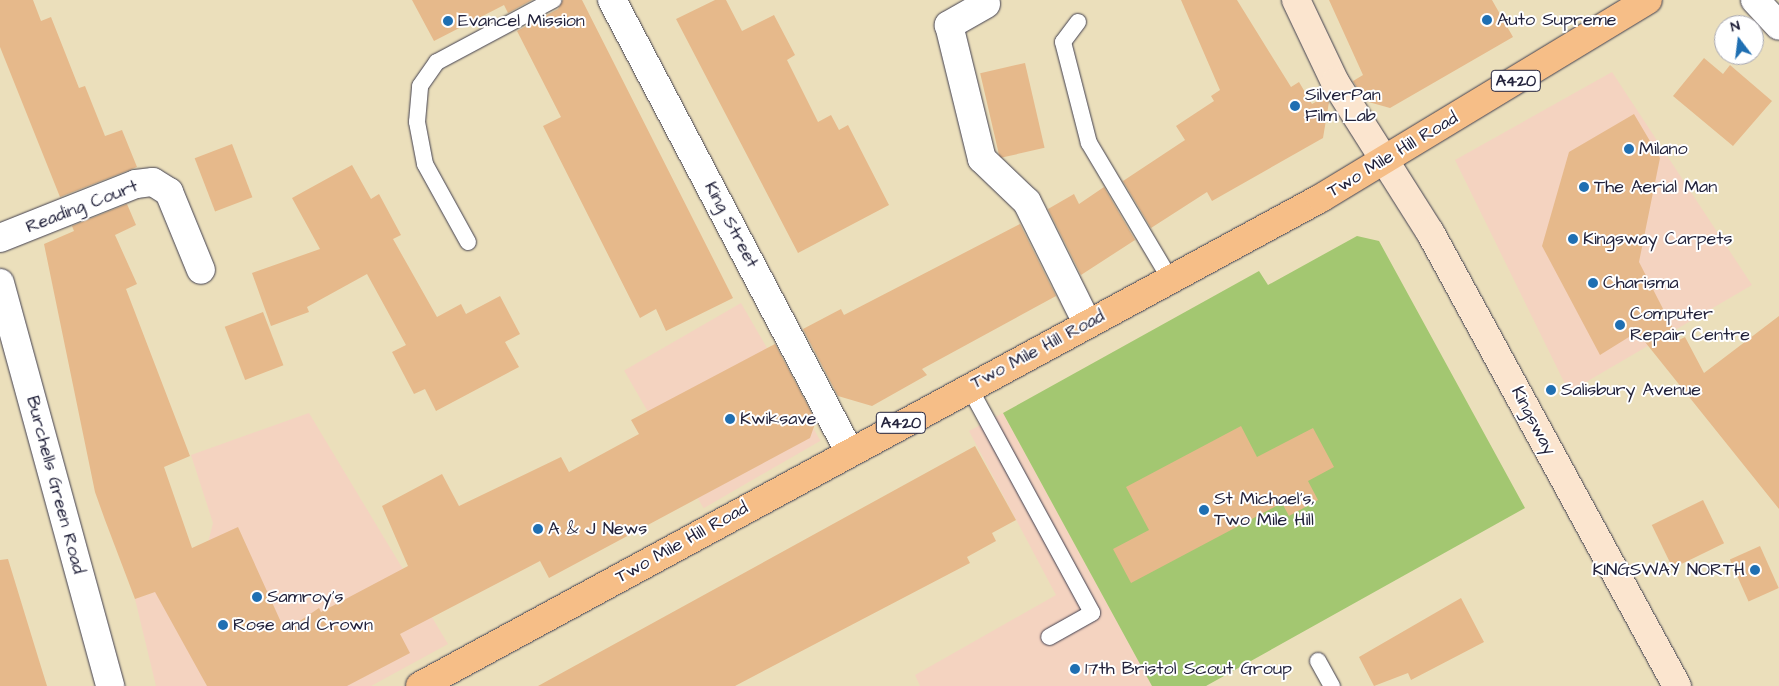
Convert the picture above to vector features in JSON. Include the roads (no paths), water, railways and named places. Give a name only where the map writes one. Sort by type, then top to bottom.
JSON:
[{"type":"main road","name":"Two Mile Hill Road","points":[[420,686],[849,451],[1170,279],[1384,160],[1632,5]]},
{"type":"street","name":"King Street","points":[[612,0],[849,451]]},
{"type":"street","name":"Kingsway","points":[[1296,0],[1335,82],[1430,232],[1677,686]]},
{"type":"street","points":[[1755,0],[1779,26]]},
{"type":"street","points":[[986,4],[949,25],[982,159],[1027,202],[1087,323]]},
{"type":"street","name":"Reading Court","points":[[0,238],[136,184],[154,182],[169,192],[201,270]]},
{"type":"street","name":"Burchells Green Road","points":[[0,283],[110,686]]},
{"type":"lane","points":[[468,242],[423,157],[418,122],[420,86],[437,62],[553,0]]},
{"type":"lane","points":[[1078,22],[1063,42],[1089,143],[1170,279]]},
{"type":"lane","points":[[969,387],[1092,613],[1049,637]]},
{"type":"lane","points":[[1318,661],[1332,686]]},
{"type":"place","name":"Auto Supreme","points":[[1487,20]]},
{"type":"place","name":"Evancel Mission","points":[[448,21]]},
{"type":"place","name":"SilverPan Film Lab","points":[[1295,106]]},
{"type":"place","name":"Milano","points":[[1629,149]]},
{"type":"place","name":"The Aerial Man","points":[[1584,187]]},
{"type":"place","name":"Kingsway Carpets","points":[[1573,239]]},
{"type":"place","name":"Charisma","points":[[1593,283]]},
{"type":"place","name":"Computer Repair Centre","points":[[1620,325]]},
{"type":"place","name":"Salisbury Avenue","points":[[1551,390]]},
{"type":"place","name":"Kwiksave","points":[[730,419]]},
{"type":"place","name":"St Michael's, Two Mile Hill","points":[[1204,510]]},
{"type":"place","name":"A & J News","points":[[538,529]]},
{"type":"place","name":"KINGSWAY NORTH","points":[[1755,570]]},
{"type":"place","name":"Samroy's","points":[[257,597]]},
{"type":"place","name":"Rose and Crown","points":[[223,625]]},
{"type":"place","name":"17th Bristol Scout Group","points":[[1075,669]]}]
